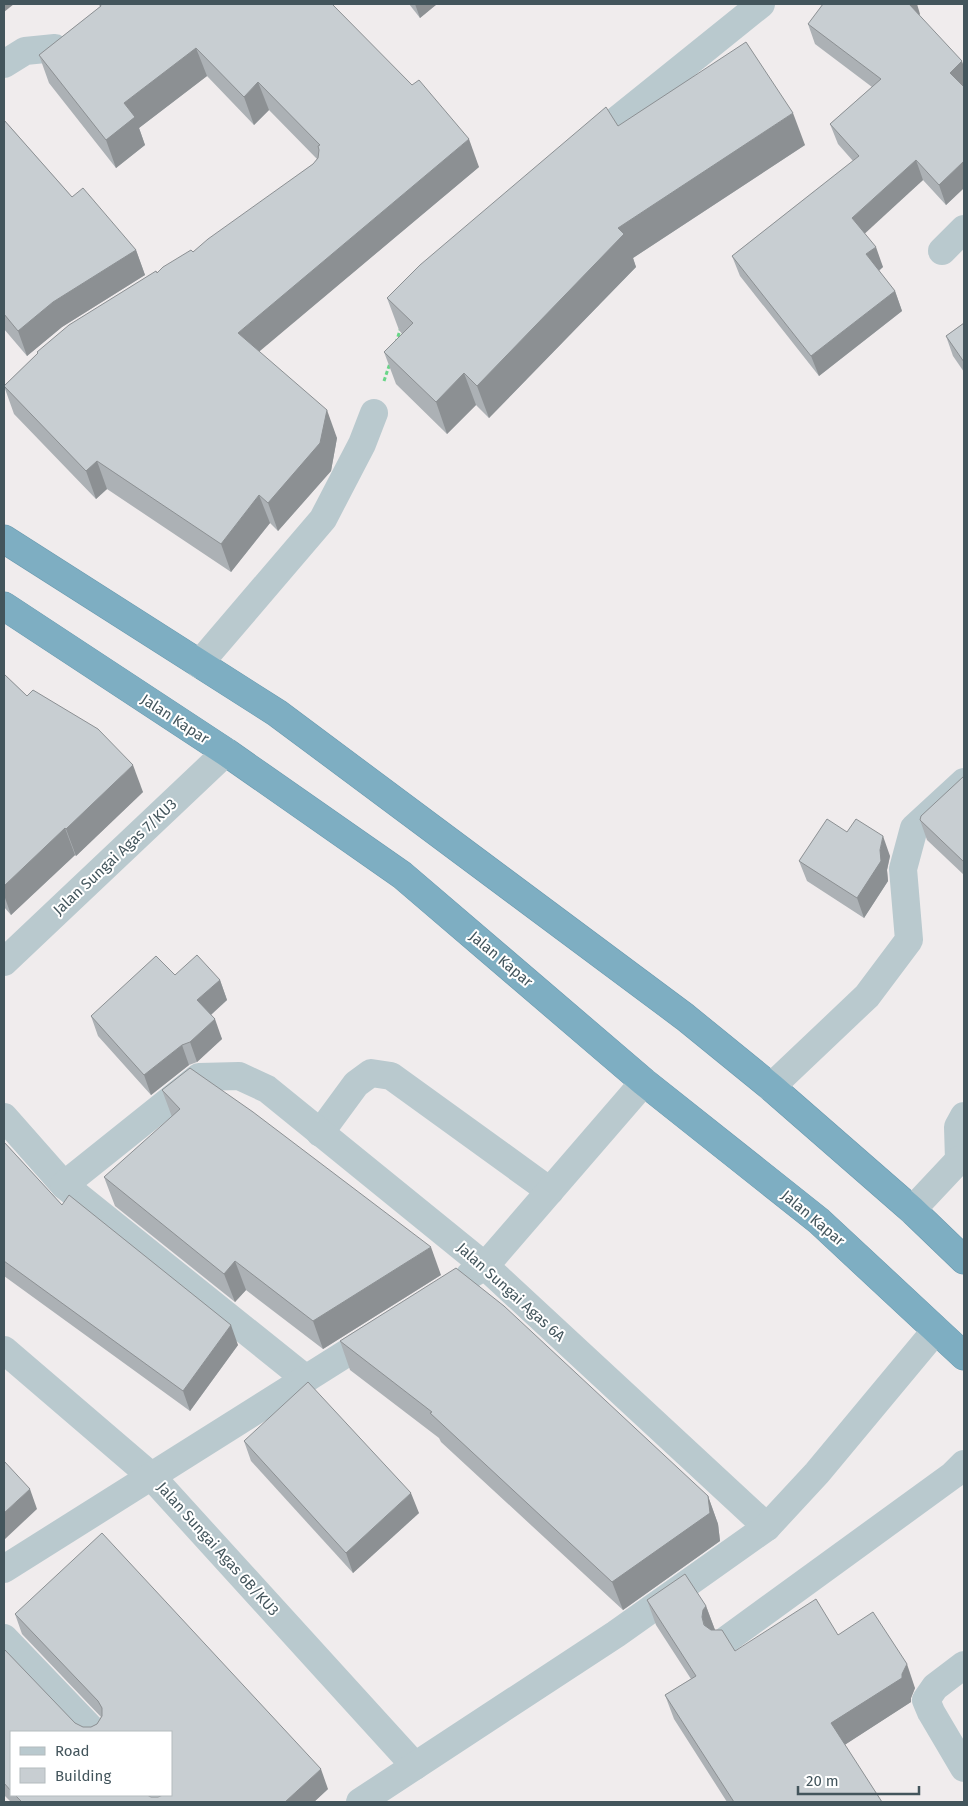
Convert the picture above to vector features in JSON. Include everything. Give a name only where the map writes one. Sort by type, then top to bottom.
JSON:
[{"type":"highway","points":[[4,539],[277,714],[685,1017],[770,1087],[912,1210],[964,1260]]},
{"type":"highway","name":"Jalan Kapar","points":[[4,606],[226,752],[402,875],[644,1082],[819,1221],[964,1356]]},
{"type":"street","points":[[565,162],[761,4]]},
{"type":"street","points":[[4,64],[25,51],[54,48]]},
{"type":"street","points":[[942,252],[964,229]]},
{"type":"street","points":[[200,664],[323,519],[362,444],[374,412]]},
{"type":"street","name":"Jalan Sungai Agas 7/KU3","points":[[4,962],[226,752]]},
{"type":"street","points":[[770,1087],[867,996],[909,940],[902,868],[914,828],[964,782]]},
{"type":"street","points":[[320,1133],[356,1084],[371,1073],[391,1076],[550,1191]]},
{"type":"street","name":"Jalan Sungai Agas 6A","points":[[64,1185],[199,1077],[239,1076],[266,1089],[486,1266],[767,1527]]},
{"type":"street","points":[[453,1286],[486,1266],[644,1082]]},
{"type":"street","points":[[912,1210],[962,1159],[958,1127],[964,1116]]},
{"type":"street","points":[[4,1117],[64,1185],[306,1379]]},
{"type":"street","points":[[4,1568],[396,1322]]},
{"type":"street","points":[[360,1802],[616,1634],[767,1527],[817,1473],[936,1330]]},
{"type":"street","name":"Jalan Sungai Agas 6B/KU3","points":[[4,1350],[151,1476],[415,1766]]},
{"type":"street","points":[[726,1640],[953,1475],[964,1464]]},
{"type":"street","points":[[4,1638],[93,1731]]},
{"type":"street","points":[[964,1665],[935,1687],[926,1700],[964,1768]]},
{"type":"path","points":[[394,348],[403,321]]},
{"type":"path","points":[[374,412],[391,358]]},
{"type":"building","points":[[100,4],[332,4],[412,85],[419,80],[469,139],[238,333],[327,410],[320,443],[268,503],[259,495],[221,544],[97,461],[86,471],[4,386],[37,352],[69,325],[156,271],[157,273],[163,267],[191,250],[193,252],[208,239],[313,164],[318,158],[318,146],[320,145],[258,82],[244,97],[196,48],[124,103],[135,117],[106,140],[39,55],[101,6]]},
{"type":"building","points":[[823,4],[909,4],[962,61],[950,73],[964,87],[964,161],[939,185],[916,160],[852,218],[876,247],[866,254],[895,291],[811,356],[732,256],[859,156],[830,124],[881,79],[808,24]]},
{"type":"building","points":[[746,42],[793,113],[618,228],[624,234],[477,386],[464,373],[436,402],[384,352],[413,323],[387,298],[420,265],[606,107],[618,126]]},
{"type":"building","points":[[4,120],[72,197],[83,188],[136,250],[53,302],[18,331],[4,314]]},
{"type":"building","points":[[964,323],[964,362],[946,336]]},
{"type":"building","points":[[4,674],[27,696],[33,690],[98,729],[133,765],[4,886]]},
{"type":"building","points":[[964,776],[964,862],[920,820],[921,816]]},
{"type":"building","points":[[827,819],[847,832],[856,819],[883,836],[880,850],[881,861],[857,898],[799,861]]},
{"type":"building","points":[[197,955],[220,980],[197,1000],[215,1019],[190,1042],[182,1045],[144,1075],[91,1016],[156,956],[175,975]]},
{"type":"building","points":[[190,1068],[253,1112],[431,1247],[313,1321],[235,1261],[224,1274],[104,1177],[180,1109],[162,1090]]},
{"type":"building","points":[[4,1142],[62,1205],[69,1195],[231,1325],[183,1391],[4,1261]]},
{"type":"building","points":[[456,1268],[504,1306],[708,1496],[710,1513],[612,1582],[430,1413],[432,1412],[340,1341]]},
{"type":"building","points":[[308,1382],[411,1493],[346,1553],[244,1441]]},
{"type":"building","points":[[4,1461],[30,1489],[4,1513]]},
{"type":"building","points":[[102,1533],[321,1769],[285,1802],[22,1802],[16,1796],[172,1796],[172,1731],[10,1731],[10,1790],[4,1783],[4,1649],[75,1723],[83,1727],[91,1727],[97,1724],[102,1716],[102,1708],[98,1701],[15,1614]]},
{"type":"building","points":[[685,1574],[706,1606],[702,1617],[704,1625],[711,1630],[722,1630],[735,1651],[816,1599],[838,1635],[873,1612],[907,1664],[902,1678],[831,1723],[882,1802],[734,1802],[665,1695],[696,1676],[647,1600]]}]
